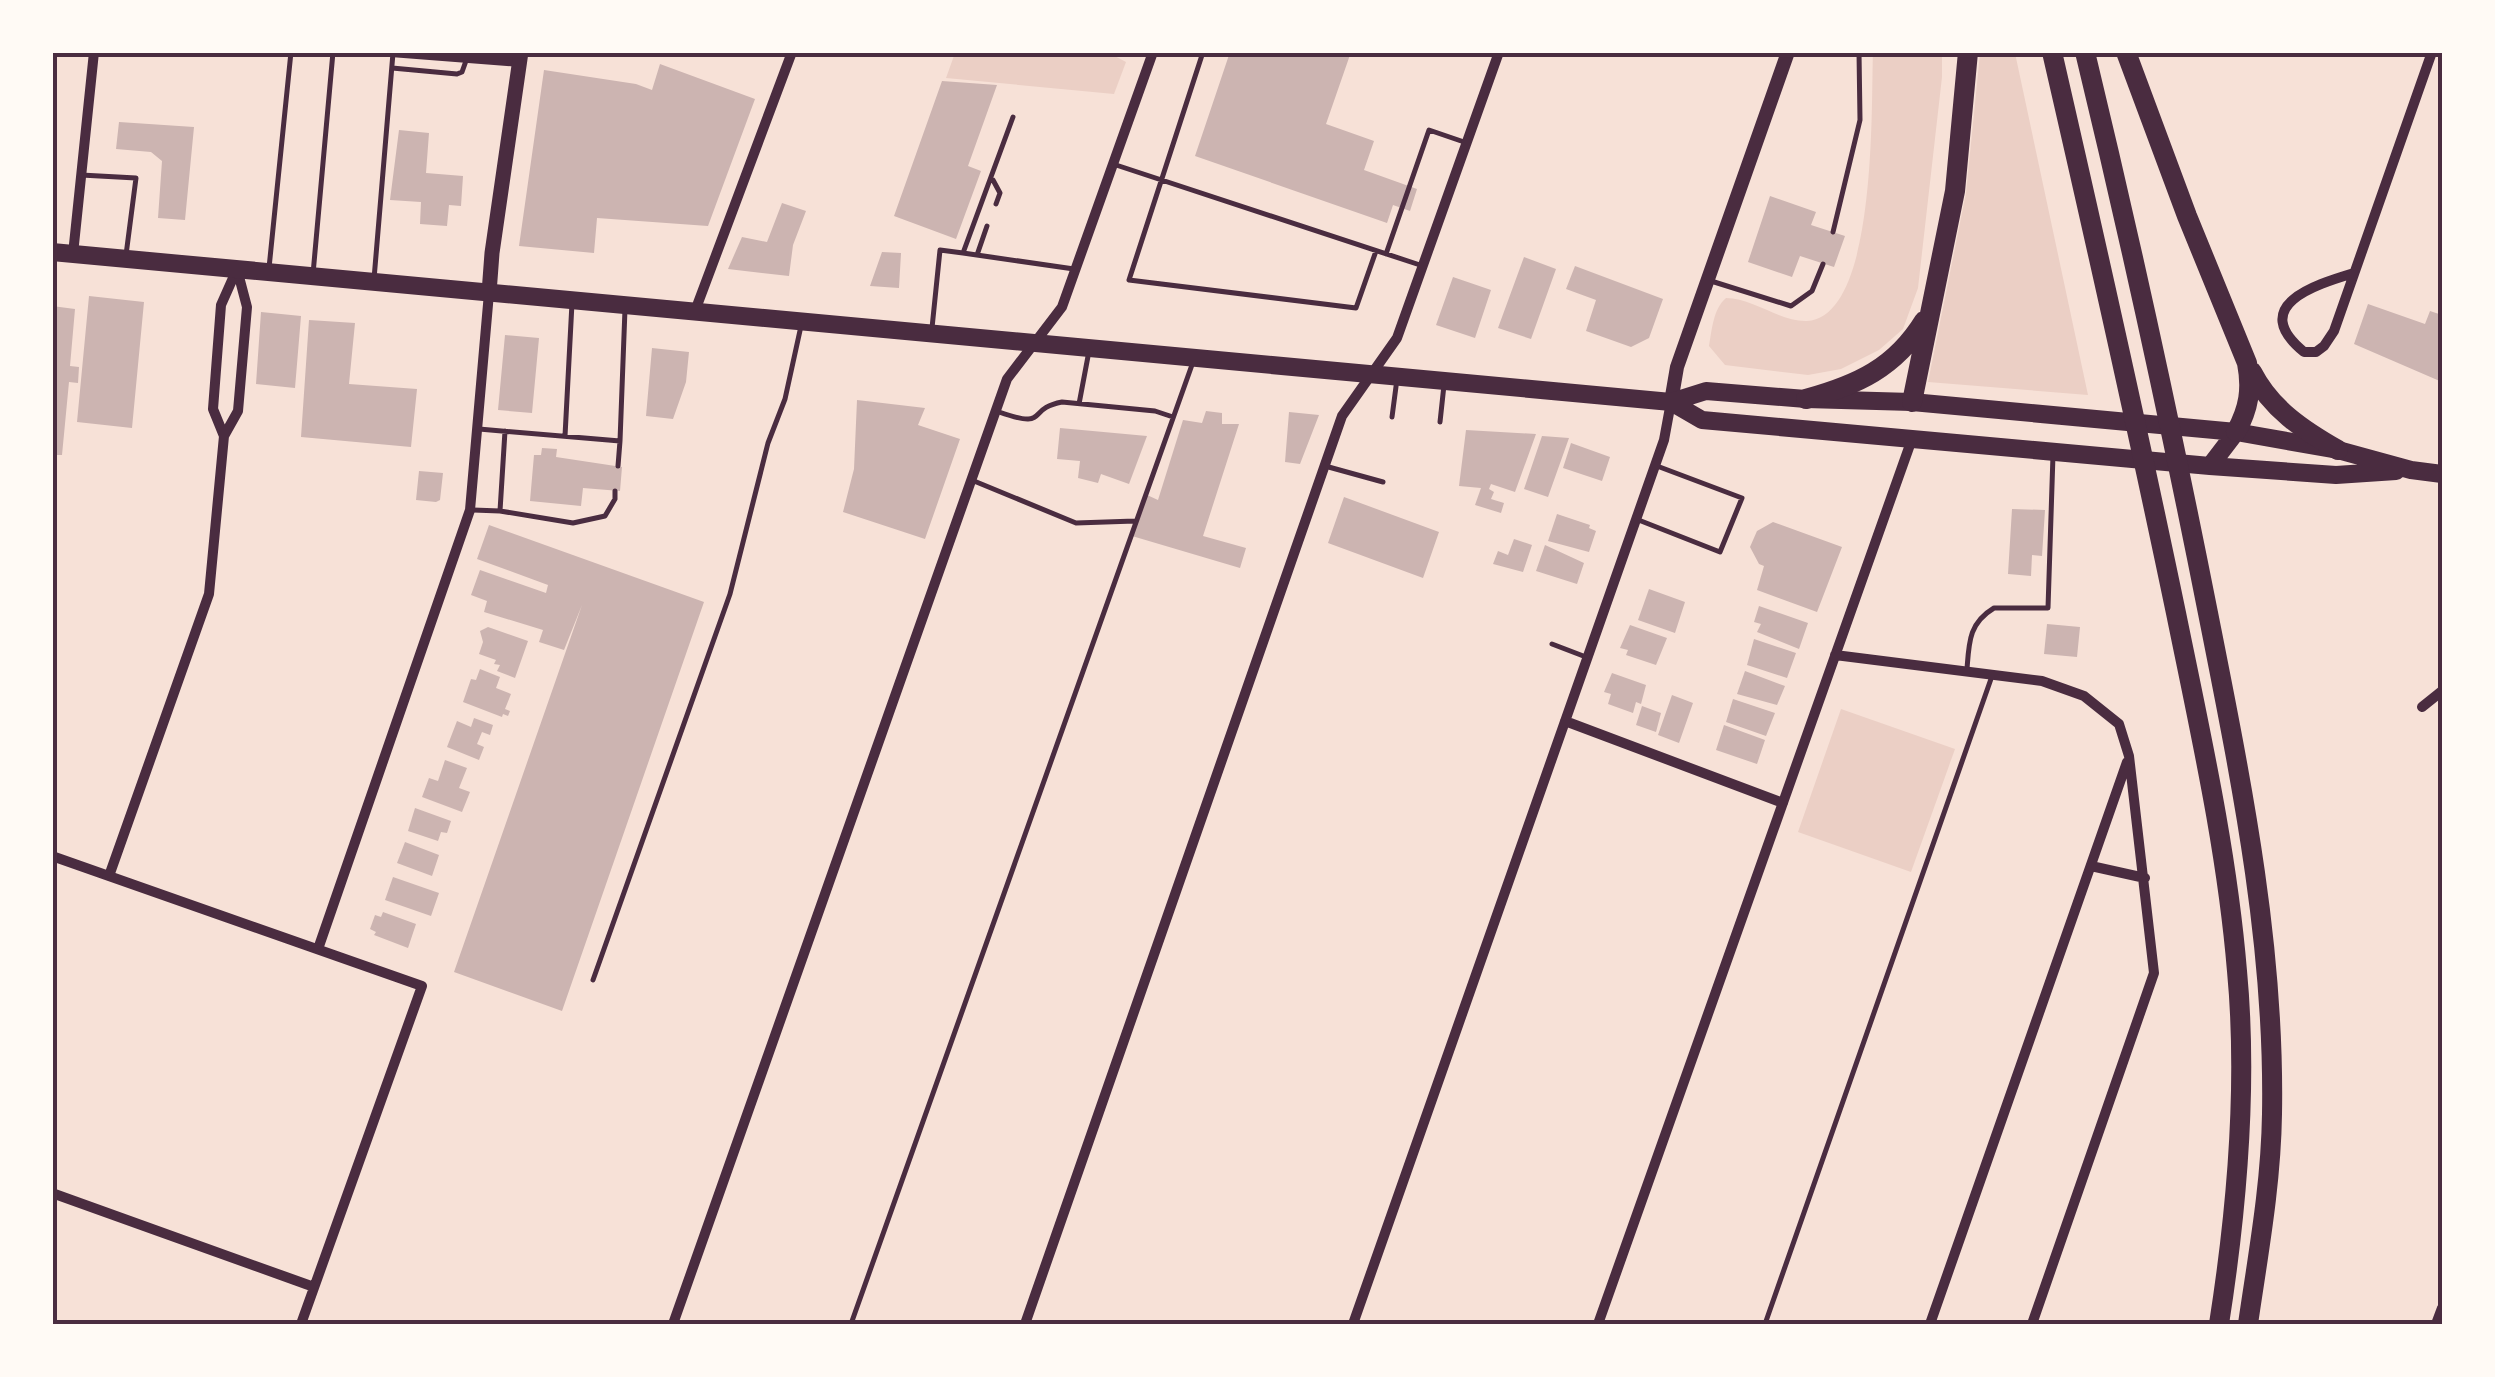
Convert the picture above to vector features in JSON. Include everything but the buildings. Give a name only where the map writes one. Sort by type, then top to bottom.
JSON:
[{"type":"highway","points":[[1912,402],[1955,191],[1968,52]]},
{"type":"highway","points":[[2052,52],[2163,551],[2222,851],[2238,973],[2241,1106],[2228,1268],[2219,1324]]},
{"type":"highway","points":[[2086,52],[2192,535],[2246,802],[2262,910],[2270,1003],[2272,1116],[2264,1213],[2248,1324]]},
{"type":"highway","points":[[2126,52],[2180,200],[2247,363],[2280,411],[2338,450]]},
{"type":"highway","points":[[1806,399],[1843,389],[1882,369],[1907,346],[1930,311]]},
{"type":"highway","points":[[2236,432],[2248,404],[2247,363]]},
{"type":"main road","points":[[489,292],[520,57]]},
{"type":"main road","points":[[52,252],[1670,402],[1706,392],[1912,402],[2236,432],[2442,474]]},
{"type":"main road","points":[[1670,402],[1702,420],[2336,475],[2411,470]]},
{"type":"main road","points":[[1912,402],[1912,439]]},
{"type":"main road","points":[[2210,466],[2236,432]]},
{"type":"street","points":[[74,254],[94,52]]},
{"type":"street","points":[[695,312],[792,52]]},
{"type":"street","points":[[673,1324],[1007,379],[1062,307],[1153,52]]},
{"type":"street","points":[[1025,1324],[1344,411],[1397,338],[1499,52]]},
{"type":"street","points":[[1353,1324],[1664,440],[1677,367],[1788,52]]},
{"type":"street","points":[[2354,274],[2318,285],[2288,304],[2281,318],[2283,330],[2304,352],[2316,352],[2334,331],[2432,52]]},
{"type":"street","points":[[392,53],[520,57]]},
{"type":"street","points":[[224,436],[213,409],[218,340],[222,305],[237,269]]},
{"type":"street","points":[[109,876],[212,581],[224,436],[238,411],[247,307],[237,269]]},
{"type":"street","points":[[318,949],[470,510],[489,292]]},
{"type":"street","points":[[1598,1324],[1912,439]]},
{"type":"street","points":[[1836,656],[2042,680],[2084,696],[2119,724],[2129,756],[2154,974],[2032,1324]]},
{"type":"street","points":[[2422,707],[2442,691]]},
{"type":"street","points":[[1565,721],[1783,803]]},
{"type":"street","points":[[1930,1324],[2129,756]]},
{"type":"street","points":[[52,856],[422,986],[301,1324]]},
{"type":"street","points":[[2091,866],[2144,878]]},
{"type":"street","points":[[52,1193],[314,1287]]},
{"type":"street","points":[[2436,1324],[2442,1308]]},
{"type":"lane","points":[[269,272],[291,52]]},
{"type":"lane","points":[[313,276],[334,52]]},
{"type":"lane","points":[[1204,52],[1129,280],[1356,308],[1376,251]]},
{"type":"lane","points":[[1833,232],[1860,120],[1859,52]]},
{"type":"lane","points":[[374,282],[392,53]]},
{"type":"lane","points":[[392,68],[458,74],[467,58]]},
{"type":"lane","points":[[963,253],[1013,117]]},
{"type":"lane","points":[[1386,254],[1429,130],[1466,143]]},
{"type":"lane","points":[[1113,164],[1423,266]]},
{"type":"lane","points":[[82,176],[136,178],[126,259]]},
{"type":"lane","points":[[992,177],[1000,193],[996,204]]},
{"type":"lane","points":[[977,255],[987,226]]},
{"type":"lane","points":[[931,331],[940,250],[1075,270]]},
{"type":"lane","points":[[1708,280],[1791,306],[1812,291],[1823,264]]},
{"type":"lane","points":[[564,436],[572,300]]},
{"type":"lane","points":[[618,466],[625,305]]},
{"type":"lane","points":[[594,980],[730,594],[768,444],[785,399],[802,322]]},
{"type":"lane","points":[[1079,404],[1090,348]]},
{"type":"lane","points":[[851,1324],[1195,358]]},
{"type":"lane","points":[[1392,417],[1398,376]]},
{"type":"lane","points":[[1440,422],[1444,381]]},
{"type":"lane","points":[[996,410],[1025,421],[1035,420],[1050,404],[1155,411],[1173,417]]},
{"type":"lane","points":[[478,429],[620,441]]},
{"type":"lane","points":[[500,511],[505,431]]},
{"type":"lane","points":[[1967,672],[1970,635],[1987,612],[1994,608],[2048,608],[2053,452]]},
{"type":"lane","points":[[1636,518],[1720,552],[1742,498],[1654,465]]},
{"type":"lane","points":[[1325,466],[1383,482]]},
{"type":"lane","points":[[971,480],[1076,523],[1136,520]]},
{"type":"lane","points":[[470,510],[572,523],[605,516],[615,500],[615,491]]},
{"type":"lane","points":[[1552,644],[1587,658]]},
{"type":"lane","points":[[1765,1324],[1993,674]]},
{"type":"shaded area","points":[[955,53],[1109,53],[1126,62],[1114,94],[946,78]]},
{"type":"shaded area","points":[[1873,53],[1942,53],[1918,288],[1903,329],[1879,350],[1841,369],[1808,375],[1725,365],[1709,346],[1716,314],[1726,298],[1807,321],[1830,310],[1847,284],[1859,248],[1866,204]]},
{"type":"shaded area","points":[[1980,53],[2015,53],[2088,395],[1928,382],[1966,193]]},
{"type":"shaded area","points":[[1841,709],[1955,749],[1911,872],[1798,832]]}]
